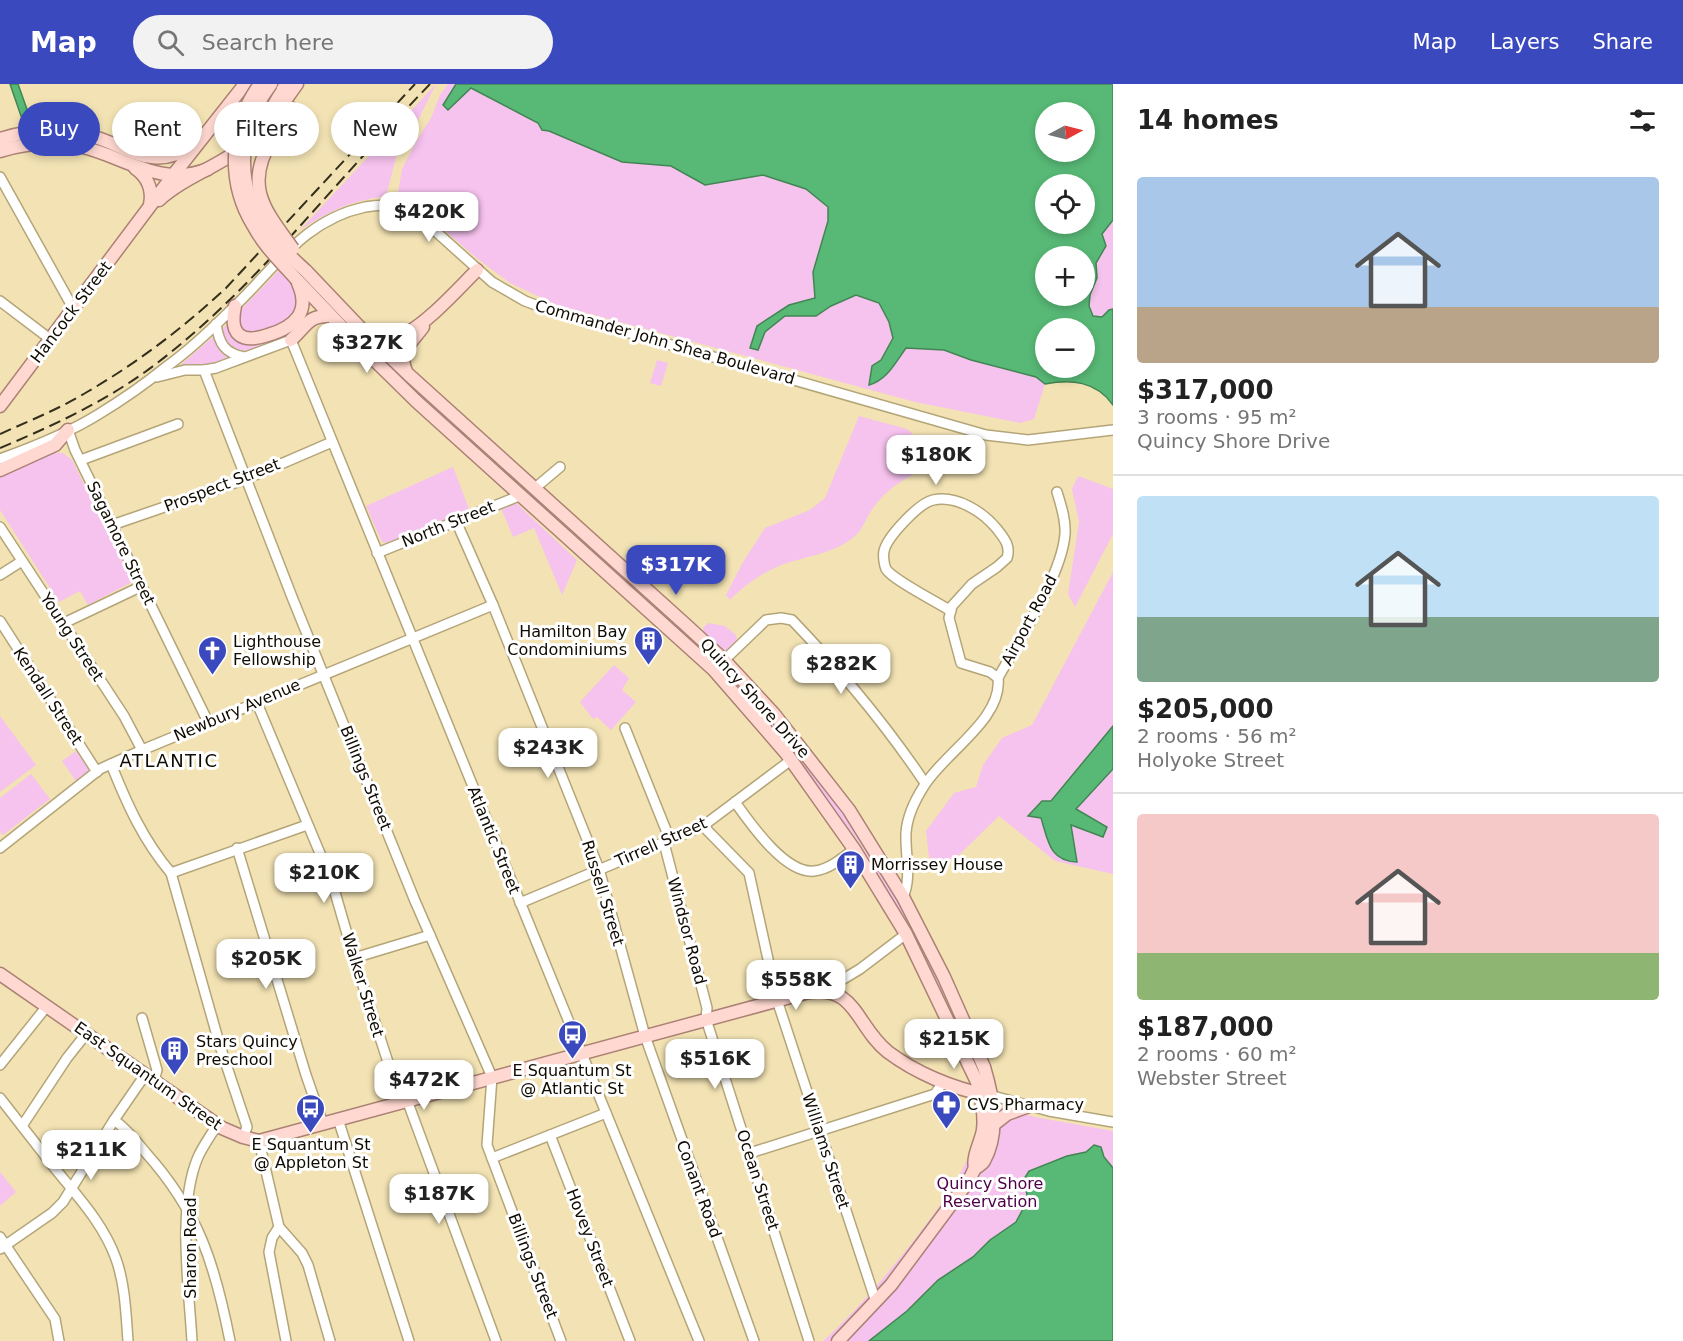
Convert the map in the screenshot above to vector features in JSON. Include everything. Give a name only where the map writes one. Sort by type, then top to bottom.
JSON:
[{"type":"main road","name":"Hancock Street","points":[[202,138],[245,84]]},
{"type":"main road","name":"Quincy Shore Drive","points":[[260,84],[247,105],[238,129],[235,161],[237,186],[245,211],[266,245],[724,660],[774,714],[849,810],[903,897],[984,1067],[986,1095],[983,1133],[974,1161],[975,1168]]},
{"type":"main road","name":"Quincy Shore Drive","points":[[271,84],[258,104],[247,131],[244,161],[246,184],[265,228],[331,316],[416,401],[714,670],[791,760],[854,849],[906,934],[977,1082],[986,1095],[993,1125],[983,1164],[975,1168],[944,1215],[876,1302],[838,1341]]},
{"type":"main road","name":"Hancock Street","points":[[274,102],[286,84]]},
{"type":"main road","points":[[285,102],[297,84]]},
{"type":"main road","points":[[235,306],[233,317],[237,333],[243,338],[254,340],[285,329],[296,320],[300,312],[301,275],[294,250],[269,217],[260,195],[260,166],[266,149],[305,84]]},
{"type":"main road","points":[[0,139],[36,131],[71,132],[112,144]]},
{"type":"main road","points":[[0,151],[34,144],[63,143],[93,150],[147,171],[174,174],[195,173],[211,167]]},
{"type":"main road","points":[[141,156],[155,158],[167,156]]},
{"type":"main road","name":"Hancock Street","points":[[0,406],[188,156]]},
{"type":"main road","points":[[198,156],[199,160],[211,167]]},
{"type":"main road","name":"Hancock Street","points":[[141,218],[165,196],[228,156]]},
{"type":"main road","points":[[129,165],[140,171],[148,180],[151,195],[149,207]]},
{"type":"main road","points":[[365,333],[381,338],[403,335],[412,330],[477,270]]},
{"type":"main road","points":[[408,374],[402,363],[403,354],[434,311]]},
{"type":"main road","points":[[291,339],[316,316],[331,316]]},
{"type":"main road","points":[[0,470],[55,445],[68,430]]},
{"type":"main road","name":"East Squantum Street","points":[[0,974],[217,1125],[243,1137],[259,1141],[582,1052],[777,1000],[825,990]]},
{"type":"main road","points":[[825,990],[846,1000],[873,1037],[891,1054],[942,1082],[986,1095]]},
{"type":"main road","points":[[993,1125],[1007,1114],[1029,1106]]},
{"type":"street","points":[[0,177],[4,195],[73,308]]},
{"type":"street","name":"Commander John Shea Boulevard","points":[[68,430],[99,415],[188,350],[310,231],[338,216],[375,205],[392,205],[414,212],[423,218],[477,270],[512,295],[549,310],[986,435],[1028,440],[1113,430]]},
{"type":"street","points":[[0,301],[50,339]]},
{"type":"street","points":[[216,324],[221,346],[228,352],[244,357]]},
{"type":"street","points":[[151,379],[185,370],[204,370],[291,339]]},
{"type":"street","name":"Atlantic Street","points":[[291,339],[699,1341]]},
{"type":"street","name":"Billings Street","points":[[204,370],[430,935],[492,1077],[487,1145],[561,1341]]},
{"type":"street","points":[[81,460],[178,424]]},
{"type":"street","points":[[0,459],[68,430]]},
{"type":"street","name":"Sagamore Street","points":[[68,430],[208,722]]},
{"type":"street","name":"Prospect Street","points":[[112,525],[246,479],[332,442]]},
{"type":"street","points":[[535,488],[560,467]]},
{"type":"street","name":"Airport Road","points":[[903,897],[908,887],[906,847],[908,819],[925,783],[987,713],[1000,689],[998,678],[1051,580],[1065,534],[1065,524],[1057,492]]},
{"type":"street","name":"North Street","points":[[377,553],[519,496]]},
{"type":"street","points":[[951,611],[893,577],[885,567],[883,552],[891,535],[923,504],[932,500],[953,500],[978,511],[990,520],[1005,539],[1008,547],[1007,558],[972,584],[952,606],[951,611],[949,618],[960,663],[990,672],[998,678]]},
{"type":"street","name":"Russell Street","points":[[456,521],[493,605],[599,869],[645,1036]]},
{"type":"street","name":"Young Street","points":[[0,527],[124,716],[142,750]]},
{"type":"street","points":[[0,575],[22,561]]},
{"type":"street","points":[[64,623],[142,586]]},
{"type":"street","name":"Newbury Avenue","points":[[0,848],[97,772],[111,765],[208,722],[493,605]]},
{"type":"street","points":[[714,670],[766,620],[781,618],[792,620],[850,684],[904,752],[925,783]]},
{"type":"street","name":"Kendall Street","points":[[0,621],[97,772]]},
{"type":"street","name":"Walker Street","points":[[257,703],[332,882],[354,958],[404,1101],[496,1341]]},
{"type":"street","name":"Windsor Road","points":[[625,728],[667,841],[707,1008],[706,1019]]},
{"type":"street","name":"Tirrell Street","points":[[520,903],[703,826],[791,760]]},
{"type":"street","points":[[111,765],[140,832],[171,873],[220,1046],[247,1127],[243,1137]]},
{"type":"street","points":[[735,802],[764,840],[781,856],[806,872],[817,871],[830,865],[854,849]]},
{"type":"street","points":[[171,873],[307,825]]},
{"type":"street","name":"Williams Street","points":[[703,826],[748,873],[777,1000],[876,1302]]},
{"type":"street","points":[[237,848],[323,1124]]},
{"type":"street","points":[[825,990],[860,969],[906,934]]},
{"type":"street","points":[[354,958],[430,935]]},
{"type":"street","points":[[0,1065],[47,1006]]},
{"type":"street","points":[[59,1341],[55,1319],[2,1244],[52,1213],[63,1202],[114,1120],[157,1070],[142,1018]]},
{"type":"street","name":"Ocean Street","points":[[706,1019],[809,1341]]},
{"type":"street","points":[[22,1126],[86,1034]]},
{"type":"street","name":"Conant Road","points":[[645,1036],[753,1341]]},
{"type":"street","points":[[750,1153],[935,1094],[942,1082]]},
{"type":"street","points":[[986,1095],[1029,1106],[1113,1122]]},
{"type":"street","points":[[0,1098],[57,1172],[72,1186],[99,1226],[117,1261],[124,1296],[128,1341]]},
{"type":"street","points":[[492,1158],[606,1113]]},
{"type":"street","points":[[338,1119],[409,1341]]},
{"type":"street","points":[[114,1120],[163,1172],[188,1210],[213,1268],[230,1341]]},
{"type":"street","name":"Sharon Road","points":[[192,1341],[187,1239],[188,1210],[192,1177],[199,1156],[217,1125]]},
{"type":"street","name":"Hovey Street","points":[[550,1135],[630,1341]]},
{"type":"street","points":[[259,1141],[279,1227],[302,1253],[308,1265],[330,1341]]},
{"type":"street","points":[[279,1227],[269,1252],[286,1341]]},
{"type":"green space","points":[[436,84],[419,118],[419,102]]},
{"type":"green space","points":[[448,84],[456,84],[443,105],[471,88],[538,123],[542,130],[622,162],[671,166],[705,185],[763,175],[806,189],[828,208],[828,221],[813,272],[815,298],[789,305],[757,326],[758,350],[765,332],[785,316],[816,316],[831,306],[856,295],[879,303],[889,322],[893,338],[881,360],[872,366],[886,375],[905,348],[944,350],[971,360],[1035,377],[1045,384],[1034,419],[1020,423],[915,402],[557,305],[510,283],[479,260],[417,207],[397,199],[402,169],[409,156],[419,156],[419,137],[431,118],[440,95]]},
{"type":"green space","points":[[369,156],[396,156],[386,196],[340,208],[300,230]]},
{"type":"green space","points":[[1113,220],[1113,309],[1102,317],[1093,316],[1089,306],[1095,306],[1096,263],[1103,253],[1102,234]]},
{"type":"green space","points":[[279,270],[290,283],[295,294],[295,306],[290,322],[253,336],[240,330],[238,313]]},
{"type":"green space","points":[[225,326],[230,328],[235,336],[284,334],[285,337],[256,349],[235,350],[227,347],[220,330]]},
{"type":"green space","points":[[214,336],[221,349],[231,358],[216,363],[176,369]]},
{"type":"green space","points":[[371,345],[710,654],[664,618],[407,384],[368,348]]},
{"type":"green space","points":[[657,360],[668,363],[661,386],[650,383]]},
{"type":"green space","points":[[859,416],[907,429],[926,446],[932,466],[915,473],[885,494],[858,532],[848,541],[831,550],[770,570],[748,584],[730,600],[726,595],[743,562],[765,528],[810,510],[825,498]]},
{"type":"green space","points":[[54,453],[63,453],[72,460],[132,582],[88,605],[80,591],[59,602],[0,510],[0,477]]},
{"type":"green space","points":[[453,467],[469,509],[387,543],[382,542],[366,506]]},
{"type":"green space","points":[[1078,476],[1113,489],[1113,534],[1075,607],[1068,594],[1079,522],[1072,489]]},
{"type":"green space","points":[[515,502],[577,560],[562,595],[534,528],[513,537],[501,508]]},
{"type":"green space","points":[[1113,572],[1113,726],[1051,801],[1028,815],[1041,818],[1050,846],[1071,825],[1103,837],[1107,827],[1075,809],[1113,769],[1113,874],[1055,861],[999,816],[959,855],[936,865],[929,857],[926,831],[954,793],[976,787],[983,765],[1002,738],[1032,725]]},
{"type":"green space","points":[[708,623],[725,626],[736,635],[737,642],[724,652],[704,634],[703,628]]},
{"type":"green space","points":[[614,665],[629,678],[622,690],[636,702],[611,730],[597,717],[593,719],[580,702]]},
{"type":"green space","points":[[726,671],[777,727],[825,786],[868,849],[918,935],[984,1080],[903,916],[861,845],[801,763],[728,678]]},
{"type":"green space","points":[[0,716],[36,765],[0,792]]},
{"type":"green space","points":[[76,751],[88,768],[88,773],[76,781],[62,761]]},
{"type":"green space","points":[[31,774],[50,799],[3,835],[0,832],[0,798]]},
{"type":"green space","name":"Quincy Shore Reservation","points":[[975,1100],[1035,1117],[1113,1131],[1113,1168],[1104,1157],[1101,1147],[1067,1156],[1044,1166],[1026,1188],[1026,1203],[1016,1222],[990,1240],[973,1257],[938,1280],[908,1311],[869,1341],[823,1341],[882,1279],[940,1206],[955,1183],[975,1140],[977,1111]]},
{"type":"green space","points":[[0,1172],[16,1192],[0,1206]]},
{"type":"shaded area","points":[[10,84],[18,84],[24,102],[18,102],[18,107]]},
{"type":"shaded area","points":[[456,84],[1113,84],[1113,220],[1102,234],[1106,246],[1096,263],[1097,278],[1095,283],[1095,246],[1035,246],[1035,306],[1089,306],[1093,316],[1102,317],[1113,309],[1113,405],[1091,386],[1073,382],[1045,384],[1037,378],[1095,378],[1095,318],[1035,318],[1035,377],[971,360],[944,350],[906,348],[886,375],[869,385],[872,366],[881,360],[893,338],[889,322],[879,303],[856,295],[831,306],[816,316],[785,316],[765,332],[758,350],[750,348],[757,326],[789,305],[815,298],[813,272],[828,221],[828,207],[806,189],[763,175],[705,185],[671,166],[622,162],[542,130],[538,123],[471,88],[448,110],[443,105]]},
{"type":"shaded area","points":[[1113,726],[1113,769],[1076,809],[1107,827],[1103,837],[1071,825],[1077,862],[1068,861],[1061,858],[1051,848],[1041,818],[1028,816],[1042,801],[1051,801]]},
{"type":"shaded area","points":[[1094,1145],[1101,1147],[1104,1157],[1113,1168],[1113,1341],[869,1341],[907,1311],[938,1280],[973,1257],[990,1240],[1016,1222],[1026,1203],[1024,1179],[1029,1171],[1067,1156],[1086,1152]]},
{"type":"railway","points":[[0,434],[66,404],[106,381],[142,357],[193,317],[226,288],[415,84]]},
{"type":"railway","points":[[0,448],[93,405],[145,372],[187,339],[265,264],[430,84]]},
{"type":"place","name":"Hamilton Bay Condominiums","points":[[648,666]]},
{"type":"place","name":"Lighthouse Fellowship","points":[[212,676]]},
{"type":"place","name":"Morrissey House","points":[[850,890]]},
{"type":"place","name":"E Squantum St @ Atlantic St","points":[[572,1060]]},
{"type":"place","name":"Stars Quincy Preschool","points":[[175,1076]]},
{"type":"place","name":"CVS Pharmacy","points":[[946,1130]]},
{"type":"place","name":"E Squantum St @ Appleton St","points":[[311,1134]]},
{"type":"district","name":"ATLANTIC","points":[[169,760]]}]
